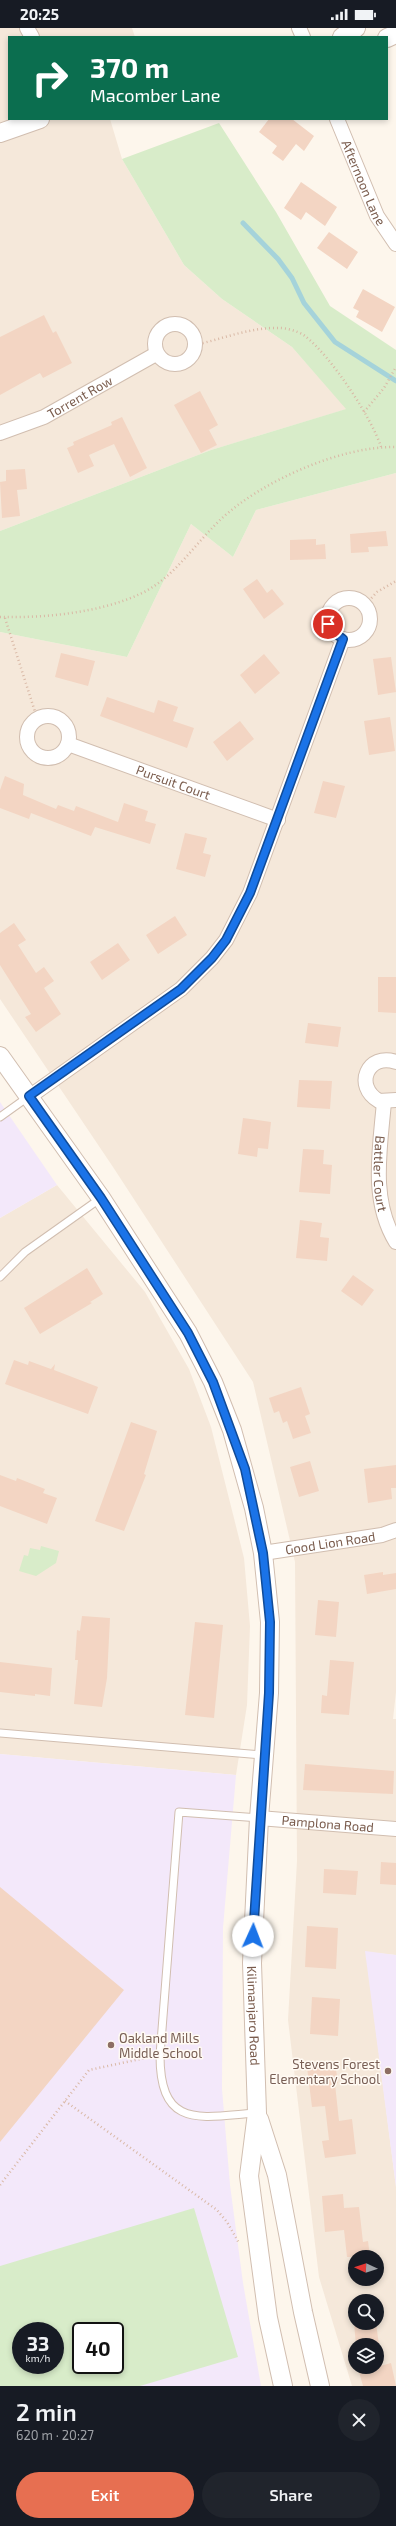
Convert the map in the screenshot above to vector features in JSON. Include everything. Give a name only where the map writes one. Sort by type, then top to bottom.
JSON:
[{"type":"street","points":[[344,36],[356,28]]},
{"type":"street","points":[[0,133],[37,120]]},
{"type":"street","name":"Afternoon Lane","points":[[337,120],[377,216],[396,244]]},
{"type":"street","points":[[172,324],[182,325],[188,328],[193,334],[195,345],[191,358],[180,365],[167,364],[156,354],[154,344],[159,331],[172,324]]},
{"type":"street","name":"Torrent Row","points":[[0,433],[44,417],[156,354]]},
{"type":"street","points":[[349,597],[358,599],[366,604],[371,620],[369,629],[362,637],[352,640],[343,639],[332,631],[328,624],[328,613],[333,605],[340,599],[349,597]]},
{"type":"street","points":[[29,1096],[181,989],[212,958],[226,940],[247,899],[278,820],[343,639]]},
{"type":"street","points":[[48,715],[59,718],[68,730],[68,744],[63,752],[55,757],[47,758],[37,755],[27,743],[27,733],[30,725],[37,718],[48,715]]},
{"type":"street","name":"Pursuit Court","points":[[68,744],[278,820]]},
{"type":"street","name":"Kilimanjaro Road","points":[[0,1056],[101,1198],[188,1333],[213,1382],[245,1469],[263,1553],[270,1622],[269,1693],[259,1818],[252,1963],[258,2113],[249,2176],[268,2318],[283,2386]]},
{"type":"street","name":"Battler Court","points":[[396,1062],[390,1060],[376,1062],[366,1074],[365,1083],[367,1091],[372,1097],[390,1101],[378,1170],[379,1196],[385,1217],[396,1242]]},
{"type":"street","name":"Good Lion Road","points":[[263,1553],[382,1535],[396,1530]]},
{"type":"street","name":"Pamplona Road","points":[[259,1818],[396,1829]]},
{"type":"street","name":"Kilimanjaro Road","points":[[258,2113],[277,2175],[303,2312],[320,2386]]},
{"type":"lane","points":[[0,1117],[29,1096]]},
{"type":"lane","points":[[0,1277],[25,1252],[101,1198]]},
{"type":"lane","points":[[0,1732],[263,1755]]},
{"type":"lane","points":[[258,2113],[201,2117],[178,2109],[168,2100],[163,2090],[160,2055],[179,1812],[259,1818]]},
{"type":"path","points":[[195,345],[265,328],[280,328],[294,331],[305,336],[317,348],[364,412],[381,447]]},
{"type":"path","points":[[364,412],[384,388],[396,367]]},
{"type":"path","points":[[0,618],[96,608],[141,594],[160,582],[220,520],[244,500],[271,485],[331,459],[381,447],[396,447]]},
{"type":"path","points":[[366,604],[377,592],[396,581]]},
{"type":"path","points":[[6,618],[37,718]]},
{"type":"path","points":[[0,2185],[89,2070],[160,2055]]},
{"type":"path","points":[[66,2101],[217,2210],[227,2222],[239,2243]]},
{"type":"shaded area","points":[[0,28],[132,28],[135,36],[8,36],[8,120],[110,120],[122,159],[184,265],[222,299],[292,347],[347,409],[211,450],[0,531]]},
{"type":"shaded area","points":[[396,473],[396,1692],[393,1719],[396,1719],[396,1955],[366,1952],[396,2187],[396,2386],[352,2386],[348,2374],[384,2374],[384,2338],[348,2338],[348,2373],[319,2277],[288,2020],[297,1861],[295,1562],[253,1382],[113,1167],[0,999],[0,632],[127,657],[191,524],[233,557],[256,510]]},
{"type":"shaded area","points":[[0,1102],[57,1185],[0,1218]]},
{"type":"shaded area","points":[[57,1185],[145,1292],[189,1369],[211,1427],[244,1558],[250,1626],[247,1705],[236,1775],[0,1754],[0,1218]]},
{"type":"shaded area","name":"Oakland Mills Middle School","points":[[0,1754],[236,1775],[223,1928],[222,2089],[230,2185],[243,2283],[261,2386],[0,2386]]},
{"type":"shaded area","name":"Stevens Forest Elementary School","points":[[365,1951],[396,1955],[396,2187]]},
{"type":"green space","points":[[219,123],[276,212],[330,306],[396,350],[396,473],[256,510],[233,557],[191,524],[127,657],[0,632],[0,531],[211,450],[346,409],[292,347],[222,299],[184,265],[122,159]]},
{"type":"green space","points":[[41,1546],[59,1551],[56,1563],[36,1576],[19,1571],[24,1555],[28,1556],[30,1548],[40,1550]]},
{"type":"green space","points":[[194,2208],[238,2357],[140,2386],[0,2386],[0,2266]]},
{"type":"building","points":[[268,120],[293,120],[314,136],[304,151],[296,144],[283,161],[272,153],[277,146],[259,132]]},
{"type":"building","points":[[301,182],[337,207],[325,226],[306,212],[301,220],[284,208]]},
{"type":"building","points":[[329,232],[358,252],[347,269],[317,248]]},
{"type":"building","points":[[363,289],[395,307],[382,332],[356,317],[359,311],[353,308]]},
{"type":"building","points":[[44,315],[53,333],[56,331],[72,363],[43,378],[40,373],[0,395],[0,337]]},
{"type":"building","points":[[200,391],[218,425],[209,430],[217,445],[201,453],[174,405]]},
{"type":"building","points":[[122,417],[147,468],[130,477],[114,444],[89,455],[94,466],[78,473],[67,448],[74,445],[73,442],[112,425],[111,422]]},
{"type":"building","points":[[25,469],[27,489],[17,490],[20,516],[2,518],[0,482],[6,481],[6,470]]},
{"type":"building","points":[[386,531],[388,546],[368,547],[369,552],[351,553],[350,534]]},
{"type":"building","points":[[316,539],[316,545],[325,544],[326,559],[290,560],[290,540]]},
{"type":"building","points":[[257,579],[267,593],[272,589],[284,604],[264,619],[243,589]]},
{"type":"building","points":[[61,653],[95,661],[88,686],[55,677]]},
{"type":"building","points":[[264,654],[280,673],[255,694],[240,675]]},
{"type":"building","points":[[391,657],[396,692],[378,695],[373,659]]},
{"type":"building","points":[[107,697],[154,713],[158,700],[178,707],[173,721],[194,728],[187,748],[100,716]]},
{"type":"building","points":[[390,717],[395,751],[369,755],[364,721]]},
{"type":"building","points":[[240,721],[254,739],[227,761],[213,742]]},
{"type":"building","points":[[5,776],[24,784],[23,795],[56,809],[58,805],[74,811],[76,806],[118,822],[124,803],[148,811],[145,821],[156,824],[150,844],[95,827],[91,836],[31,813],[29,819],[0,808],[0,790]]},
{"type":"building","points":[[323,781],[345,786],[336,818],[314,813]]},
{"type":"building","points":[[185,833],[207,838],[203,853],[211,855],[205,877],[176,869]]},
{"type":"building","points":[[175,916],[187,935],[158,954],[146,935]]},
{"type":"building","points":[[14,923],[26,940],[18,945],[36,973],[44,967],[54,981],[44,988],[61,1014],[36,1032],[25,1017],[31,1014],[0,965],[0,933]]},
{"type":"building","points":[[118,943],[130,960],[102,980],[90,962]]},
{"type":"building","points":[[378,977],[396,977],[396,1013],[378,1012]]},
{"type":"building","points":[[308,1023],[341,1027],[338,1047],[305,1043]]},
{"type":"building","points":[[299,1080],[332,1081],[330,1109],[297,1107]]},
{"type":"building","points":[[243,1118],[271,1122],[268,1149],[258,1148],[257,1157],[238,1154]]},
{"type":"building","points":[[303,1149],[324,1150],[323,1164],[332,1165],[330,1194],[299,1192]]},
{"type":"building","points":[[300,1220],[322,1223],[320,1237],[329,1238],[327,1261],[296,1258]]},
{"type":"building","points":[[87,1268],[103,1294],[90,1302],[92,1303],[40,1334],[24,1308]]},
{"type":"building","points":[[353,1275],[374,1290],[362,1306],[341,1291]]},
{"type":"building","points":[[14,1360],[28,1365],[29,1361],[51,1369],[55,1364],[54,1370],[98,1387],[88,1414],[5,1384]]},
{"type":"building","points":[[301,1387],[310,1414],[305,1416],[311,1433],[293,1439],[287,1421],[283,1423],[279,1411],[274,1413],[269,1398]]},
{"type":"building","points":[[131,1422],[157,1431],[144,1474],[146,1475],[124,1531],[95,1521]]},
{"type":"building","points":[[310,1461],[319,1491],[299,1497],[290,1467]]},
{"type":"building","points":[[396,1465],[396,1488],[391,1488],[392,1499],[368,1503],[364,1469]]},
{"type":"building","points":[[0,1475],[16,1481],[17,1478],[45,1489],[43,1493],[57,1498],[47,1524],[0,1506]]},
{"type":"building","points":[[383,1572],[383,1575],[396,1573],[396,1589],[367,1594],[364,1575]]},
{"type":"building","points":[[318,1600],[339,1602],[336,1637],[315,1635]]},
{"type":"building","points":[[82,1616],[110,1618],[107,1678],[102,1707],[74,1704],[78,1660],[75,1660],[77,1630],[80,1631]]},
{"type":"building","points":[[195,1622],[223,1625],[214,1718],[185,1715]]},
{"type":"building","points":[[330,1660],[354,1662],[349,1715],[321,1713],[322,1695],[327,1696]]},
{"type":"building","points":[[0,1662],[52,1668],[50,1696],[0,1692]]},
{"type":"building","points":[[305,1764],[394,1771],[393,1794],[303,1790]]},
{"type":"building","points":[[381,1862],[396,1863],[396,1885],[380,1884]]},
{"type":"building","points":[[324,1869],[358,1871],[356,1895],[323,1893]]},
{"type":"building","points":[[0,1887],[124,1990],[0,2142]]},
{"type":"building","points":[[307,1926],[338,1928],[336,1969],[305,1967]]},
{"type":"building","points":[[312,1997],[340,1999],[338,2036],[310,2034]]},
{"type":"building","points":[[335,2063],[338,2083],[335,2084],[339,2121],[352,2119],[356,2154],[325,2158],[322,2141],[329,2140],[325,2106],[312,2107],[307,2067]]},
{"type":"building","points":[[343,2194],[344,2208],[359,2207],[363,2242],[368,2241],[369,2250],[348,2250],[347,2257],[344,2230],[325,2232],[322,2196]]},
{"type":"building","points":[[355,2330],[377,2330],[378,2338],[355,2338]]},
{"type":"building","points":[[391,2363],[396,2386],[363,2386],[360,2374],[384,2374],[384,2365]]},
{"type":"waterway","points":[[243,223],[278,259],[292,278],[304,303],[335,342],[396,381]]},
{"type":"place","name":"Oakland Mills Middle School","points":[[111,2045]]},
{"type":"place","name":"Stevens Forest Elementary School","points":[[388,2071]]},
{"type":"route","points":[[253,1936],[254,1895],[263,1755],[269,1693],[270,1622],[263,1553],[245,1469],[232,1430],[213,1382],[188,1333],[152,1274],[101,1198],[29,1096],[181,989],[197,975],[226,940],[250,893],[343,639],[336,636],[328,624]]}]
